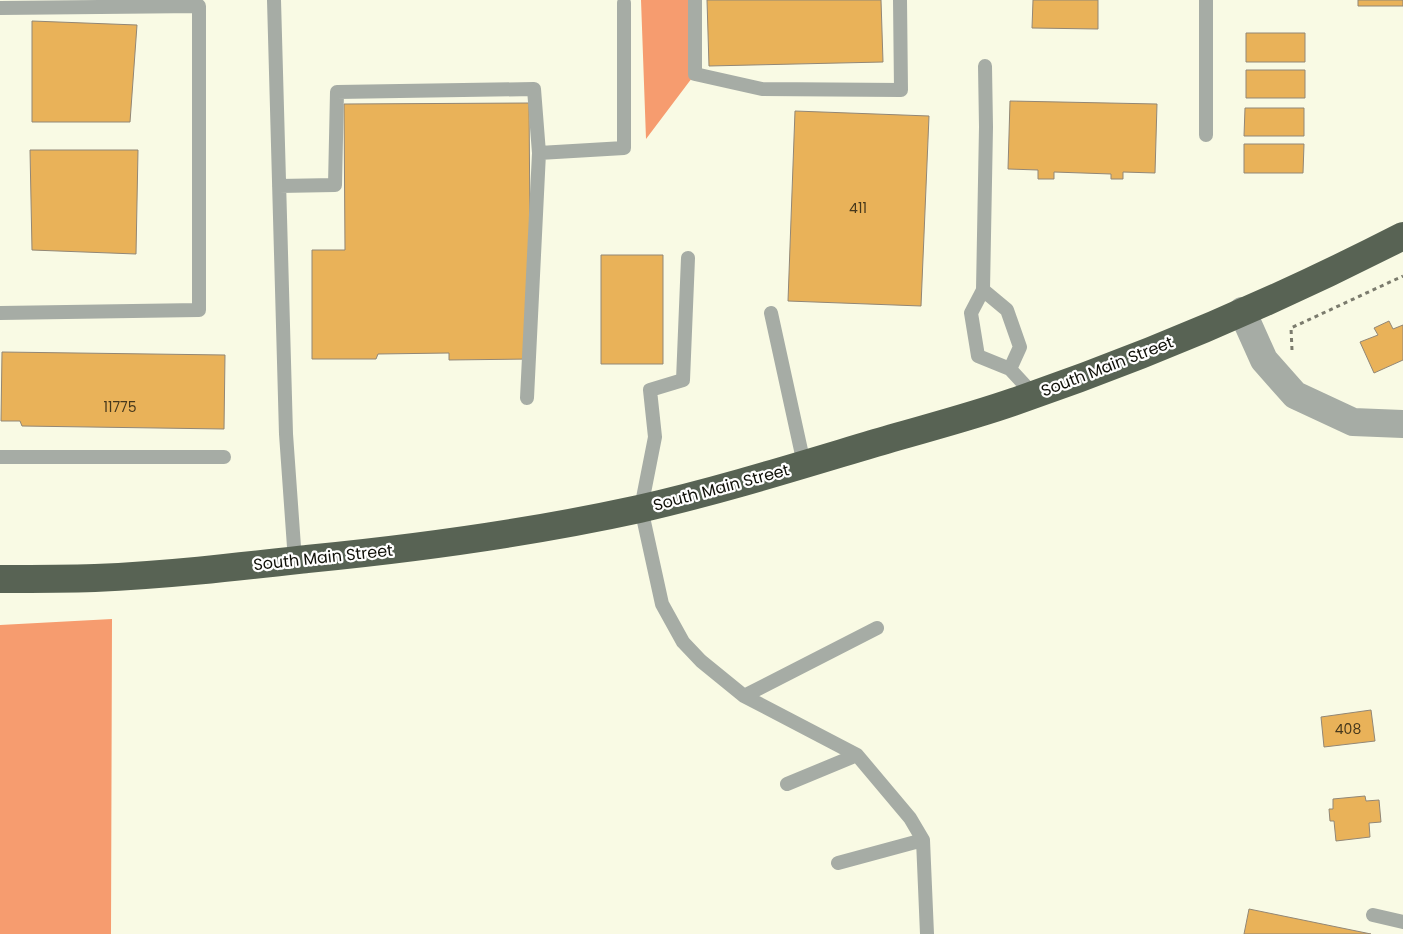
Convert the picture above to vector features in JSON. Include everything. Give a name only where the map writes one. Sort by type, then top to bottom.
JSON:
[{"type":"highway","name":"South Main Street","points":[[0,579],[96,578],[295,561],[444,544],[542,529],[724,488],[1013,402],[1108,367],[1242,311],[1403,236]]},
{"type":"street","points":[[1242,311],[1264,360],[1295,396],[1353,422],[1403,424]]},
{"type":"lane","points":[[274,0],[286,434],[295,561]]},
{"type":"lane","points":[[695,0],[696,74],[762,89],[901,90],[900,0]]},
{"type":"lane","points":[[1206,0],[1206,135]]},
{"type":"lane","points":[[539,153],[624,148],[624,3]]},
{"type":"lane","points":[[0,8],[199,6],[199,310],[0,313]]},
{"type":"lane","points":[[985,66],[984,290],[971,313],[978,356],[1010,369],[1033,394]]},
{"type":"lane","points":[[279,186],[334,185],[337,92],[534,89],[539,153],[527,398]]},
{"type":"lane","points":[[688,258],[683,380],[650,390],[655,437],[641,508],[662,604],[683,642],[700,661],[744,696],[857,755],[910,818],[923,840],[927,934]]},
{"type":"lane","points":[[984,290],[1007,310],[1020,347],[1010,369]]},
{"type":"lane","points":[[771,313],[804,464]]},
{"type":"lane","points":[[0,457],[224,457]]},
{"type":"lane","points":[[744,696],[877,628]]},
{"type":"lane","points":[[787,784],[857,755]]},
{"type":"lane","points":[[838,863],[923,840]]},
{"type":"lane","points":[[1373,915],[1403,922]]},
{"type":"path","points":[[1292,358],[1291,328],[1403,276]]},
{"type":"shaded area","points":[[641,0],[695,0],[695,74],[646,139]]},
{"type":"shaded area","points":[[112,619],[111,934],[0,934],[0,625]]},
{"type":"building","points":[[707,0],[881,0],[883,62],[709,66]]},
{"type":"building","points":[[1033,0],[1098,0],[1098,29],[1032,28]]},
{"type":"building","points":[[1358,0],[1403,0],[1403,6],[1358,6]]},
{"type":"building","points":[[32,21],[137,25],[130,122],[32,122]]},
{"type":"building","points":[[1246,33],[1305,33],[1305,62],[1246,62]]},
{"type":"building","points":[[1246,70],[1305,70],[1305,98],[1246,98]]},
{"type":"building","points":[[1010,101],[1157,104],[1155,173],[1123,172],[1123,179],[1111,179],[1111,174],[1054,172],[1054,179],[1038,179],[1038,170],[1008,169]]},
{"type":"building","points":[[529,103],[531,359],[449,360],[449,353],[378,354],[376,359],[312,359],[312,250],[345,250],[344,104]]},
{"type":"building","points":[[1245,108],[1304,108],[1304,136],[1244,136]]},
{"type":"building","points":[[795,111],[929,116],[921,306],[788,301]]},
{"type":"building","points":[[1244,144],[1304,144],[1303,173],[1244,173]]},
{"type":"building","points":[[30,150],[138,150],[136,254],[32,250]]},
{"type":"building","points":[[601,255],[663,255],[663,364],[601,364]]},
{"type":"building","points":[[1389,321],[1393,329],[1403,325],[1403,360],[1374,373],[1360,342],[1378,335],[1374,328]]},
{"type":"building","points":[[2,352],[225,355],[224,429],[22,426],[20,421],[1,421]]},
{"type":"building","points":[[1371,710],[1375,741],[1324,747],[1321,717]]},
{"type":"building","points":[[1365,796],[1366,801],[1379,800],[1381,822],[1369,823],[1370,837],[1336,841],[1334,821],[1330,821],[1329,809],[1333,809],[1333,799]]},
{"type":"building","points":[[1249,909],[1371,934],[1244,934]]}]
